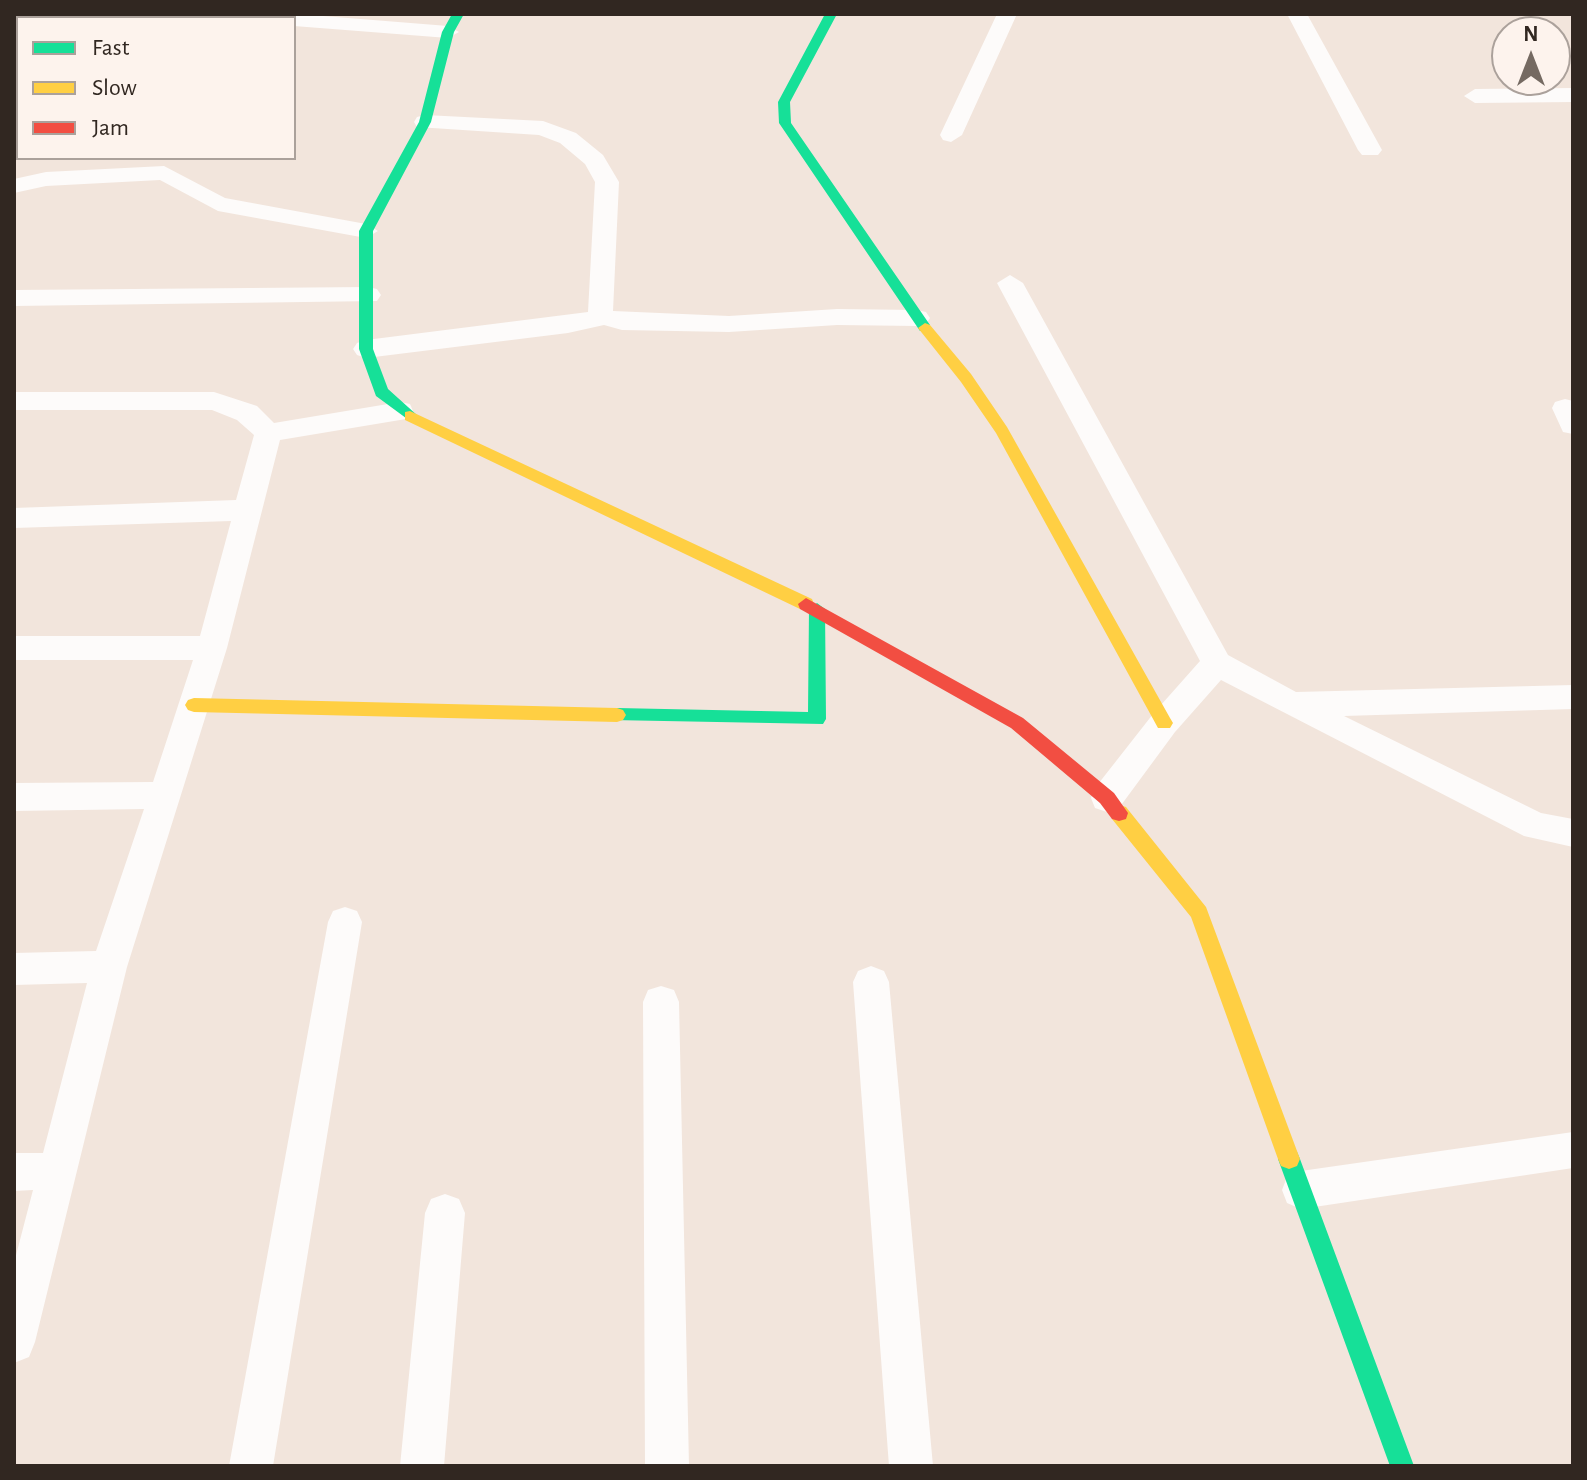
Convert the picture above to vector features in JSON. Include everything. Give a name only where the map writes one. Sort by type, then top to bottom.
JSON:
[{"type":"street","points":[[831,14],[784,102],[785,123],[917,318],[966,378],[1002,431],[1164,723]]},
{"type":"street","points":[[951,135],[1007,14]]},
{"type":"street","points":[[1297,14],[1370,150]]},
{"type":"street","points":[[296,20],[453,23],[425,122],[366,231],[366,349],[381,392],[400,411],[817,609],[1017,723],[1107,798],[1199,913],[1402,1466]]},
{"type":"street","points":[[1475,96],[1573,95]]},
{"type":"street","points":[[425,122],[543,128],[568,138],[595,160],[607,182],[599,310],[604,317]]},
{"type":"street","points":[[14,186],[46,179],[169,166],[218,204],[366,231]]},
{"type":"street","points":[[1010,283],[1217,663],[1292,705],[1536,826],[1573,833]]},
{"type":"street","points":[[14,298],[368,295]]},
{"type":"street","points":[[366,349],[568,325],[604,317],[622,322],[729,324],[837,317],[917,318]]},
{"type":"street","points":[[14,401],[214,401],[247,413],[268,433]]},
{"type":"street","points":[[268,433],[400,411]]},
{"type":"street","points":[[14,1342],[109,967],[212,648],[268,433]]},
{"type":"street","points":[[14,518],[248,510]]},
{"type":"street","points":[[194,705],[817,719],[817,609]]},
{"type":"street","points":[[14,648],[212,648]]},
{"type":"street","points":[[1107,798],[1164,723],[1217,663]]},
{"type":"street","points":[[1292,705],[1573,697]]},
{"type":"street","points":[[14,797],[165,795]]},
{"type":"street","points":[[251,1466],[345,922]]},
{"type":"street","points":[[14,969],[109,967]]},
{"type":"street","points":[[871,982],[911,1466]]},
{"type":"street","points":[[661,1002],[667,1466]]},
{"type":"street","points":[[1301,1190],[1573,1150]]},
{"type":"street","points":[[14,1172],[56,1171]]},
{"type":"street","points":[[422,1466],[445,1213]]},
{"type":"traffic: fast","points":[[410,416],[381,392],[366,349],[366,231],[425,122],[448,32],[458,14]]},
{"type":"traffic: fast","points":[[831,14],[784,102],[785,123],[925,328]]},
{"type":"traffic: fast","points":[[617,715],[817,719],[817,609]]},
{"type":"traffic: fast","points":[[1289,1159],[1402,1466]]},
{"type":"traffic: slow","points":[[925,328],[966,378],[1002,431],[1164,723]]},
{"type":"traffic: slow","points":[[410,416],[806,604]]},
{"type":"traffic: slow","points":[[194,705],[617,715]]},
{"type":"traffic: slow","points":[[1119,813],[1199,913],[1289,1159]]},
{"type":"traffic: jam","points":[[806,604],[1017,723],[1107,798],[1119,813]]}]
